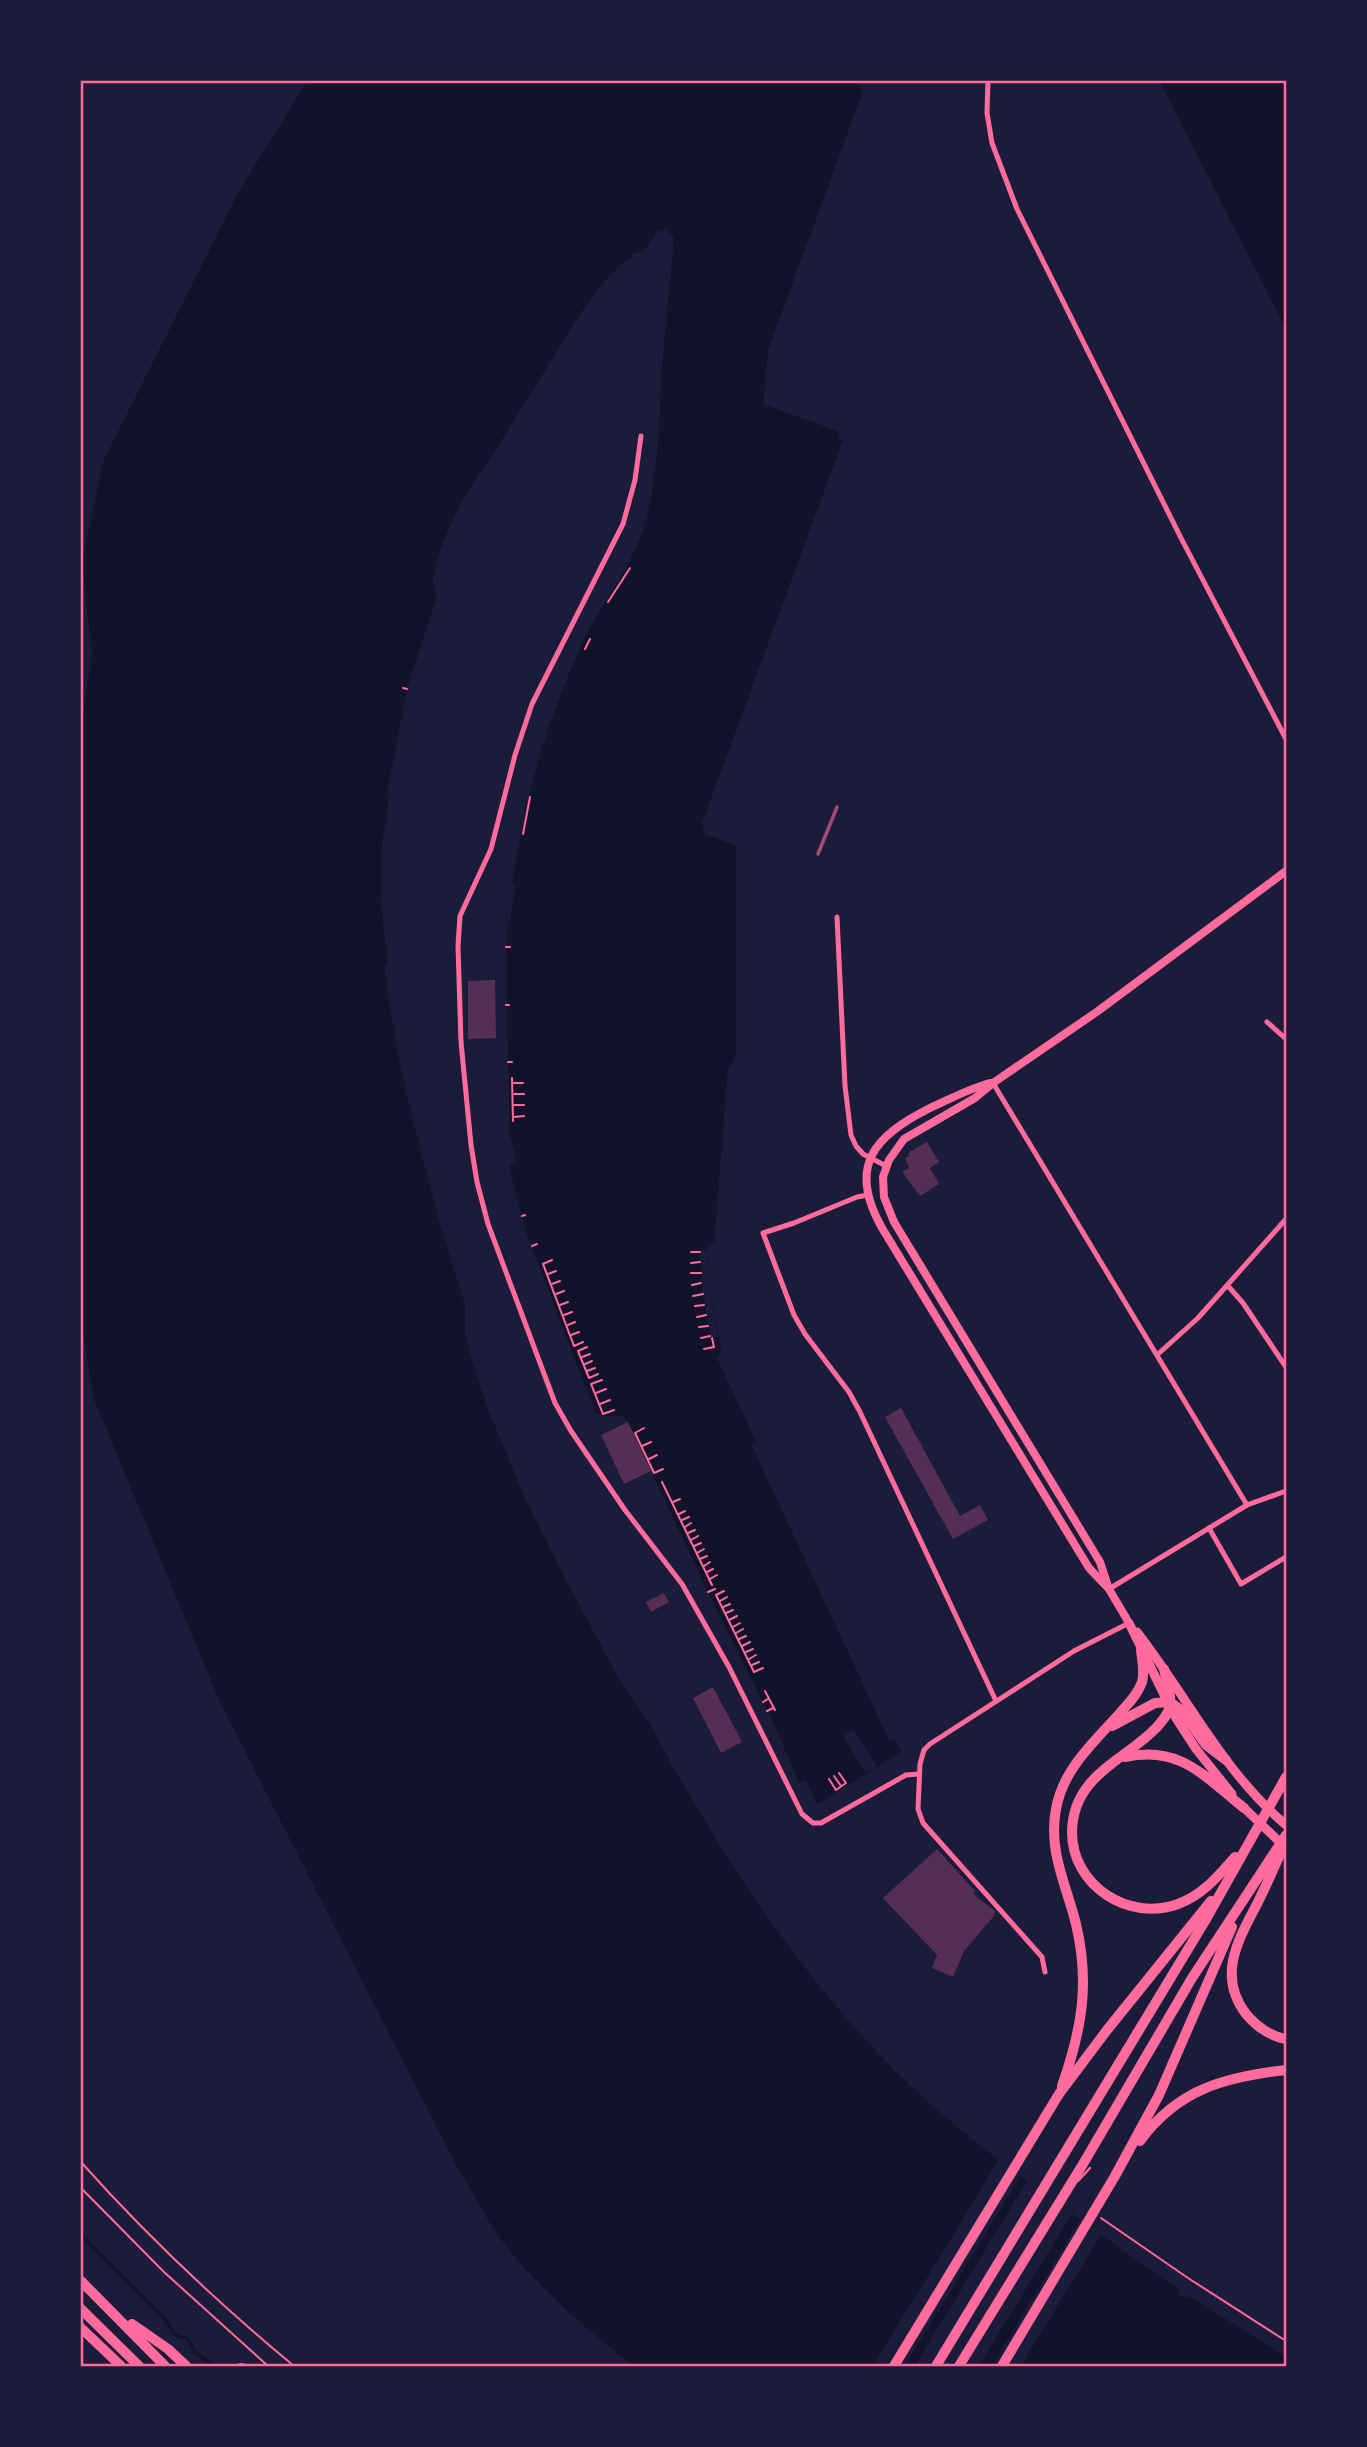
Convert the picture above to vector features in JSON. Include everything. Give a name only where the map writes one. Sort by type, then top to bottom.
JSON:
[{"type":"highway","points":[[1059,2094],[1079,2030],[1084,1967],[1074,1919],[1055,1858],[1054,1819],[1060,1793],[1074,1766],[1136,1695],[1142,1684],[1142,1650]]},
{"type":"highway","points":[[1164,1669],[1169,1704],[1158,1726],[1121,1758],[1101,1771],[1087,1786],[1079,1802],[1072,1834],[1077,1858],[1088,1878],[1103,1894],[1138,1908],[1157,1908],[1177,1904],[1201,1892],[1239,1855]]},
{"type":"highway","points":[[1105,1730],[1149,1705],[1169,1704],[1181,1710],[1206,1745],[1226,1760]]},
{"type":"highway","points":[[1121,1758],[1151,1754],[1177,1758],[1198,1770],[1244,1808]]},
{"type":"highway","points":[[936,2367],[1066,2154],[1286,1777]]},
{"type":"highway","points":[[1286,1837],[1264,1878],[1237,1942],[1232,1962],[1233,1982],[1241,2007],[1268,2033],[1286,2039]]},
{"type":"highway","points":[[959,2367],[1061,2199],[1086,2166],[1192,1979],[1240,1907],[1264,1878]]},
{"type":"highway","points":[[894,2367],[1059,2094],[1087,2055],[1226,1882]]},
{"type":"highway","points":[[1002,2367],[1115,2176],[1178,2055],[1240,1907]]},
{"type":"highway","points":[[1115,2176],[1163,2114],[1186,2098],[1223,2080],[1286,2070]]},
{"type":"highway","points":[[80,2280],[165,2367]]},
{"type":"highway","points":[[80,2308],[139,2367]]},
{"type":"highway","points":[[112,2311],[168,2348],[186,2367]]},
{"type":"highway","points":[[80,2327],[121,2367]]},
{"type":"main road","points":[[1286,871],[1098,1011],[975,1098],[904,1139],[886,1166],[883,1177],[884,1197],[894,1222],[1100,1562],[1109,1589],[1169,1704],[1196,1749],[1244,1808],[1286,1848]]},
{"type":"main road","points":[[993,1083],[970,1088],[899,1125],[877,1145],[870,1159],[867,1173],[868,1195],[882,1228],[1088,1568],[1109,1589]]},
{"type":"main road","points":[[1129,1623],[1226,1760],[1255,1795],[1286,1825]]},
{"type":"street","points":[[988,80],[987,113],[992,143],[1017,209],[1186,548],[1286,739]]},
{"type":"street","points":[[640,436],[635,480],[620,531],[532,704],[515,755],[491,849],[460,916],[458,954],[461,1042],[477,1182],[494,1241],[546,1384],[560,1413],[625,1510],[682,1584],[730,1667],[802,1814],[813,1823],[821,1823],[906,1774],[919,1774]]},
{"type":"street","points":[[837,918],[847,1109],[854,1143],[870,1159],[886,1166]]},
{"type":"street","points":[[1267,1021],[1286,1039]]},
{"type":"street","points":[[993,1083],[1247,1505]]},
{"type":"street","points":[[868,1195],[763,1233],[794,1315],[805,1334],[844,1384],[860,1412],[996,1701]]},
{"type":"street","points":[[1157,1355],[1195,1321],[1286,1219]]},
{"type":"street","points":[[1228,1286],[1243,1303],[1286,1367]]},
{"type":"street","points":[[1109,1589],[1247,1505],[1286,1491]]},
{"type":"street","points":[[1209,1528],[1241,1584],[1286,1558]]},
{"type":"street","points":[[1045,1972],[1042,1957],[923,1823],[918,1809],[921,1757],[930,1744],[996,1701],[1074,1651],[1129,1623]]},
{"type":"path","points":[[608,602],[630,568]]},
{"type":"path","points":[[582,645],[585,648],[590,639]]},
{"type":"path","points":[[403,688],[407,689]]},
{"type":"path","points":[[523,834],[530,797]]},
{"type":"path","points":[[513,1121],[511,1081],[523,1083]]},
{"type":"path","points":[[513,1094],[524,1094]]},
{"type":"path","points":[[513,1105],[524,1105]]},
{"type":"path","points":[[513,1117],[524,1116]]},
{"type":"path","points":[[532,1246],[537,1244]]},
{"type":"path","points":[[691,1252],[700,1252]]},
{"type":"path","points":[[552,1260],[543,1264],[554,1297],[574,1346],[583,1342]]},
{"type":"path","points":[[691,1263],[700,1262]]},
{"type":"path","points":[[547,1274],[556,1270]]},
{"type":"path","points":[[691,1273],[701,1273]]},
{"type":"path","points":[[551,1284],[560,1281]]},
{"type":"path","points":[[692,1285],[701,1283]]},
{"type":"path","points":[[554,1297],[564,1291]]},
{"type":"path","points":[[693,1296],[703,1294]]},
{"type":"path","points":[[559,1305],[568,1302]]},
{"type":"path","points":[[695,1306],[704,1305]]},
{"type":"path","points":[[563,1315],[572,1312]]},
{"type":"path","points":[[697,1317],[706,1315]]},
{"type":"path","points":[[566,1325],[575,1322]]},
{"type":"path","points":[[699,1327],[708,1326]]},
{"type":"path","points":[[570,1336],[579,1332]]},
{"type":"path","points":[[701,1338],[711,1337],[714,1347],[704,1349]]},
{"type":"path","points":[[587,1347],[578,1351],[589,1378],[598,1374]]},
{"type":"path","points":[[581,1357],[590,1354]]},
{"type":"path","points":[[585,1368],[592,1361]]},
{"type":"path","points":[[579,1369],[595,1368]]},
{"type":"path","points":[[602,1380],[591,1384],[603,1414],[614,1410]]},
{"type":"path","points":[[595,1393],[606,1389]]},
{"type":"path","points":[[594,1407],[610,1400]]},
{"type":"path","points":[[644,1428],[635,1433],[641,1447],[654,1473],[663,1469]]},
{"type":"path","points":[[641,1447],[651,1442]]},
{"type":"path","points":[[648,1460],[657,1455]]},
{"type":"path","points":[[662,1482],[712,1586]]},
{"type":"path","points":[[672,1503],[680,1499]]},
{"type":"path","points":[[678,1514],[685,1511]]},
{"type":"path","points":[[681,1521],[688,1517]]},
{"type":"path","points":[[680,1533],[691,1523]]},
{"type":"path","points":[[685,1530],[695,1530]]},
{"type":"path","points":[[690,1540],[698,1536]]},
{"type":"path","points":[[693,1547],[701,1543]]},
{"type":"path","points":[[696,1553],[704,1549]]},
{"type":"path","points":[[699,1560],[707,1556]]},
{"type":"path","points":[[703,1566],[710,1562]]},
{"type":"path","points":[[706,1573],[713,1569]]},
{"type":"path","points":[[709,1579],[717,1575]]},
{"type":"path","points":[[708,1592],[715,1589]]},
{"type":"path","points":[[724,1591],[716,1595],[722,1608],[754,1672],[762,1668]]},
{"type":"path","points":[[719,1601],[727,1597]]},
{"type":"path","points":[[722,1608],[730,1604]]},
{"type":"path","points":[[725,1614],[733,1610]]},
{"type":"path","points":[[728,1620],[737,1616]]},
{"type":"path","points":[[733,1630],[740,1623]]},
{"type":"path","points":[[728,1632],[743,1629]]},
{"type":"path","points":[[738,1640],[746,1636]]},
{"type":"path","points":[[741,1646],[750,1642]]},
{"type":"path","points":[[745,1653],[753,1649]]},
{"type":"path","points":[[748,1659],[756,1655]]},
{"type":"path","points":[[751,1666],[759,1661]]},
{"type":"path","points":[[760,1696],[766,1692],[774,1709],[767,1711]]},
{"type":"path","points":[[763,1702],[769,1699]]},
{"type":"path","points":[[829,1779],[836,1790],[846,1783],[839,1773]]},
{"type":"path","points":[[834,1776],[841,1786]]},
{"type":"path","points":[[80,2161],[201,2284],[295,2367]]},
{"type":"path","points":[[80,2187],[164,2272],[268,2367]]},
{"type":"path","points":[[1097,2215],[1208,2292],[1286,2341]]},
{"type":"path","points":[[233,2367],[241,2364],[250,2367]]},
{"type":"shaded area","points":[[853,80],[863,91],[768,350],[763,404],[840,432],[838,438],[843,440],[702,823],[705,834],[736,846],[736,1048],[734,1061],[728,1068],[714,1242],[707,1245],[709,1289],[722,1353],[716,1356],[901,1752],[817,1804],[806,1780],[799,1783],[775,1726],[628,1422],[622,1416],[601,1416],[595,1412],[525,1229],[509,1166],[517,1161],[510,1136],[506,967],[508,921],[515,885],[512,884],[517,852],[539,759],[559,699],[584,640],[640,539],[650,504],[658,447],[663,354],[674,238],[667,230],[658,231],[642,253],[636,252],[608,277],[582,311],[470,487],[440,551],[433,582],[437,596],[407,689],[387,792],[389,798],[382,844],[381,902],[387,962],[385,976],[398,1054],[438,1217],[465,1305],[465,1337],[487,1407],[525,1498],[619,1679],[653,1728],[709,1826],[760,1906],[846,2018],[925,2099],[973,2140],[1179,2289],[1178,2295],[1196,2300],[1286,2357],[1286,2366],[633,2366],[615,2352],[527,2271],[486,2217],[454,2161],[220,1702],[93,1397],[80,1309],[80,733],[92,654],[82,562],[103,462],[238,193],[307,81]]},
{"type":"shaded area","points":[[1159,81],[1286,81],[1286,329],[1164,90]]},
{"type":"pier","points":[[700,1250],[707,1250],[709,1289],[718,1337],[711,1338],[703,1294]]},
{"type":"pier","points":[[756,1441],[895,1739],[890,1742],[751,1444]]},
{"type":"pier","points":[[853,1729],[877,1766],[866,1773],[843,1736]]},
{"type":"pier","points":[[1000,2158],[1022,2174],[905,2366],[873,2366]]},
{"type":"pier","points":[[1028,2179],[1074,2210],[979,2366],[915,2366]]},
{"type":"pier","points":[[1082,2216],[1103,2231],[1021,2366],[992,2366]]},
{"type":"building","points":[[495,980],[496,1038],[468,1039],[468,981]]},
{"type":"building","points":[[927,1142],[939,1162],[930,1168],[939,1184],[920,1196],[902,1172],[909,1168],[905,1158],[909,1156],[908,1153]]},
{"type":"building","points":[[901,1408],[960,1516],[980,1505],[988,1520],[953,1539],[885,1417]]},
{"type":"building","points":[[628,1422],[651,1471],[624,1484],[601,1435]]},
{"type":"building","points":[[664,1593],[669,1602],[651,1612],[646,1602]]},
{"type":"building","points":[[713,1687],[742,1742],[721,1753],[693,1698]]},
{"type":"building","points":[[937,1849],[975,1891],[973,1893],[995,1911],[994,1916],[964,1951],[953,1977],[932,1968],[937,1955],[883,1898]]},
{"type":"waterway","points":[[80,2234],[163,2317],[175,2335],[188,2339],[194,2351],[214,2366]]},
{"type":"railway","points":[[818,854],[837,807]]}]
